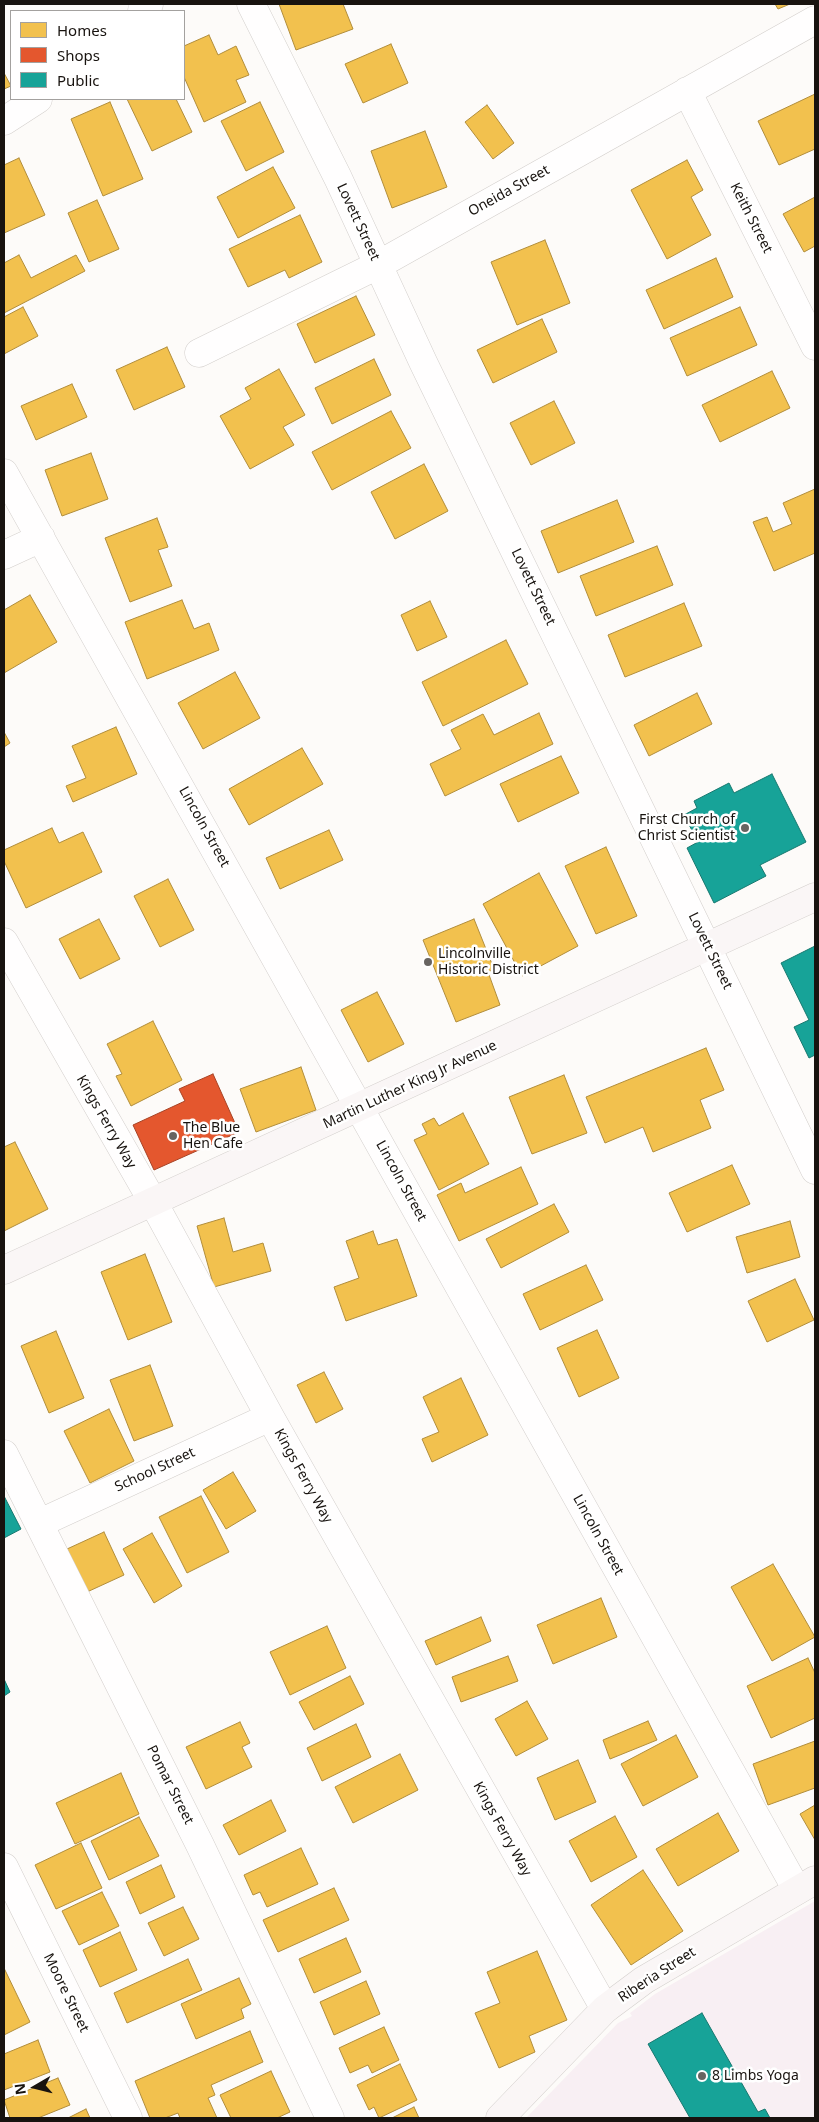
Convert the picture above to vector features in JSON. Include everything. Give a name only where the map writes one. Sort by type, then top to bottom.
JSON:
[{"type":"street","name":"Lovett Street","points":[[251,4],[338,178],[378,265],[815,1170]]},
{"type":"street","name":"Oneida Street","points":[[199,353],[378,265],[815,20]]},
{"type":"street","name":"Keith Street","points":[[687,91],[815,346]]},
{"type":"street","points":[[4,121],[36,100]]},
{"type":"street","name":"Lincoln Street","points":[[4,473],[361,1107],[806,1885]]},
{"type":"street","points":[[4,555],[41,538]]},
{"type":"street","name":"Martin Luther King Jr Avenue","points":[[4,1270],[708,948],[815,897]]},
{"type":"street","name":"Kings Ferry Way","points":[[4,942],[153,1202],[270,1417],[605,2009]]},
{"type":"street","name":"School Street","points":[[40,1523],[270,1417]]},
{"type":"street","name":"Pomar Street","points":[[4,1454],[200,1844],[330,2118]]},
{"type":"street","name":"Moore Street","points":[[4,1867],[128,2118]]},
{"type":"street","name":"Riberia Street","points":[[500,2118],[605,2009],[644,1980],[806,1885]]},
{"type":"shaded area","points":[[815,1901],[815,2118],[526,2118],[618,2023],[632,2016],[630,2013],[655,1994]]},
{"type":"building: Homes","points":[[279,4],[343,4],[353,29],[296,50]]},
{"type":"building: Homes","points":[[775,4],[790,4],[778,9]]},
{"type":"building: Homes","points":[[209,35],[218,55],[236,46],[249,75],[236,80],[246,102],[204,122],[185,79],[185,46]]},
{"type":"building: Homes","points":[[391,44],[408,83],[363,103],[345,64]]},
{"type":"building: Homes","points":[[4,73],[10,86],[4,89]]},
{"type":"building: Homes","points":[[815,94],[815,149],[779,165],[758,121]]},
{"type":"building: Homes","points":[[127,100],[176,100],[192,132],[152,151]]},
{"type":"building: Homes","points":[[110,102],[143,179],[103,196],[71,119]]},
{"type":"building: Homes","points":[[260,102],[284,152],[246,171],[221,121]]},
{"type":"building: Homes","points":[[487,105],[514,143],[493,159],[465,122]]},
{"type":"building: Homes","points":[[425,131],[447,187],[392,208],[371,151]]},
{"type":"building: Homes","points":[[19,158],[45,215],[4,233],[4,165]]},
{"type":"building: Homes","points":[[687,160],[703,190],[691,197],[711,235],[667,259],[631,190]]},
{"type":"building: Homes","points":[[273,167],[295,208],[238,238],[217,197]]},
{"type":"building: Homes","points":[[815,197],[815,246],[804,252],[783,214]]},
{"type":"building: Homes","points":[[97,200],[119,249],[89,262],[68,213]]},
{"type":"building: Homes","points":[[300,215],[322,262],[289,278],[285,270],[248,287],[229,249]]},
{"type":"building: Homes","points":[[545,240],[570,303],[517,325],[491,262]]},
{"type":"building: Homes","points":[[19,255],[31,278],[76,255],[85,271],[4,313],[4,263]]},
{"type":"building: Homes","points":[[716,258],[733,297],[664,329],[646,290]]},
{"type":"building: Homes","points":[[356,296],[375,335],[315,363],[297,324]]},
{"type":"building: Homes","points":[[23,307],[38,336],[4,354],[4,317]]},
{"type":"building: Homes","points":[[740,307],[757,345],[687,376],[670,338]]},
{"type":"building: Homes","points":[[542,319],[557,352],[493,383],[477,350]]},
{"type":"building: Homes","points":[[167,347],[185,387],[134,410],[116,370]]},
{"type":"building: Homes","points":[[374,359],[391,395],[332,424],[315,388]]},
{"type":"building: Homes","points":[[279,369],[305,415],[283,427],[294,445],[250,469],[220,416],[251,399],[245,388]]},
{"type":"building: Homes","points":[[772,371],[790,408],[720,442],[702,405]]},
{"type":"building: Homes","points":[[72,384],[87,417],[36,440],[21,406]]},
{"type":"building: Homes","points":[[554,401],[575,443],[531,465],[510,423]]},
{"type":"building: Homes","points":[[391,411],[411,448],[332,490],[312,452]]},
{"type":"building: Homes","points":[[91,453],[108,499],[62,516],[45,470]]},
{"type":"building: Homes","points":[[424,464],[448,511],[395,539],[371,492]]},
{"type":"building: Homes","points":[[815,489],[815,553],[774,571],[753,522],[767,517],[773,532],[792,524],[783,503]]},
{"type":"building: Homes","points":[[617,500],[634,542],[558,573],[541,531]]},
{"type":"building: Homes","points":[[157,518],[168,547],[158,550],[172,586],[130,602],[105,538]]},
{"type":"building: Homes","points":[[657,546],[673,585],[596,616],[580,576]]},
{"type":"building: Homes","points":[[30,595],[57,642],[4,673],[4,610]]},
{"type":"building: Homes","points":[[182,600],[194,629],[209,623],[219,650],[147,679],[125,622]]},
{"type":"building: Homes","points":[[430,601],[447,637],[417,651],[401,615]]},
{"type":"building: Homes","points":[[684,603],[702,646],[625,677],[608,635]]},
{"type":"building: Homes","points":[[506,640],[528,684],[443,726],[422,682]]},
{"type":"building: Homes","points":[[235,672],[260,718],[203,749],[178,703]]},
{"type":"building: Homes","points":[[697,693],[712,724],[649,756],[634,725]]},
{"type":"building: Homes","points":[[539,713],[553,744],[445,796],[430,764],[461,749],[451,730],[483,714],[494,735]]},
{"type":"building: Homes","points":[[116,727],[137,774],[73,802],[66,786],[86,778],[72,746]]},
{"type":"building: Homes","points":[[4,732],[10,743],[4,747]]},
{"type":"building: Homes","points":[[302,748],[323,784],[249,825],[229,789]]},
{"type":"building: Homes","points":[[561,756],[579,793],[518,822],[500,784]]},
{"type":"building: Homes","points":[[52,828],[59,843],[83,832],[102,872],[26,908],[4,861],[4,850]]},
{"type":"building: Homes","points":[[329,830],[343,860],[280,889],[266,858]]},
{"type":"building: Homes","points":[[606,847],[637,916],[596,934],[565,866]]},
{"type":"building: Homes","points":[[539,873],[578,946],[522,976],[483,904]]},
{"type":"building: Homes","points":[[168,879],[194,930],[160,947],[134,896]]},
{"type":"building: Homes","points":[[99,919],[120,959],[80,979],[59,939]]},
{"type":"building: Homes","points":[[474,919],[494,969],[488,972],[500,1005],[456,1022],[423,940]]},
{"type":"building: Homes","points":[[377,992],[404,1044],[368,1062],[341,1010]]},
{"type":"building: Homes","points":[[153,1021],[182,1080],[131,1106],[116,1076],[122,1074],[107,1044]]},
{"type":"building: Homes","points":[[706,1048],[724,1090],[700,1100],[711,1128],[653,1152],[643,1127],[605,1143],[586,1097]]},
{"type":"building: Homes","points":[[301,1067],[316,1110],[256,1132],[240,1089]]},
{"type":"building: Homes","points":[[564,1075],[587,1133],[532,1154],[509,1097]]},
{"type":"building: Homes","points":[[463,1113],[489,1164],[439,1190],[414,1140],[427,1134],[422,1124],[434,1118],[439,1126]]},
{"type":"building: Homes","points":[[15,1142],[48,1209],[4,1231],[4,1147]]},
{"type":"building: Homes","points":[[732,1165],[750,1204],[687,1232],[669,1193]]},
{"type":"building: Homes","points":[[521,1167],[538,1204],[459,1241],[437,1195],[461,1183],[465,1193]]},
{"type":"building: Homes","points":[[554,1204],[569,1232],[501,1268],[486,1239]]},
{"type":"building: Homes","points":[[224,1218],[233,1252],[263,1243],[271,1271],[214,1287],[197,1226]]},
{"type":"building: Homes","points":[[790,1221],[800,1257],[747,1273],[736,1237]]},
{"type":"building: Homes","points":[[373,1231],[378,1245],[397,1239],[417,1296],[346,1321],[334,1287],[359,1278],[346,1241]]},
{"type":"building: Homes","points":[[145,1254],[172,1322],[128,1340],[101,1272]]},
{"type":"building: Homes","points":[[586,1265],[603,1300],[540,1330],[523,1294]]},
{"type":"building: Homes","points":[[795,1279],[814,1320],[767,1342],[748,1301]]},
{"type":"building: Homes","points":[[597,1330],[619,1378],[579,1397],[557,1348]]},
{"type":"building: Homes","points":[[56,1331],[84,1398],[49,1413],[21,1346]]},
{"type":"building: Homes","points":[[150,1365],[173,1426],[134,1441],[110,1380]]},
{"type":"building: Homes","points":[[324,1372],[343,1409],[316,1423],[297,1385]]},
{"type":"building: Homes","points":[[461,1378],[488,1435],[432,1462],[422,1439],[439,1432],[423,1397]]},
{"type":"building: Homes","points":[[109,1409],[134,1461],[90,1483],[64,1431]]},
{"type":"building: Homes","points":[[233,1472],[256,1511],[226,1529],[203,1490]]},
{"type":"building: Homes","points":[[201,1496],[229,1552],[187,1573],[159,1517]]},
{"type":"building: Homes","points":[[104,1532],[124,1575],[87,1592],[67,1549]]},
{"type":"building: Homes","points":[[152,1533],[182,1586],[154,1603],[123,1549]]},
{"type":"building: Homes","points":[[773,1564],[815,1637],[772,1661],[731,1587]]},
{"type":"building: Homes","points":[[601,1598],[617,1637],[553,1664],[537,1625]]},
{"type":"building: Homes","points":[[481,1617],[491,1641],[436,1665],[425,1641]]},
{"type":"building: Homes","points":[[327,1626],[346,1668],[290,1695],[270,1652]]},
{"type":"building: Homes","points":[[508,1656],[518,1681],[461,1702],[452,1677]]},
{"type":"building: Homes","points":[[808,1658],[815,1673],[815,1718],[771,1738],[747,1686]]},
{"type":"building: Homes","points":[[350,1676],[364,1704],[314,1730],[299,1702]]},
{"type":"building: Homes","points":[[527,1701],[548,1739],[516,1756],[495,1719]]},
{"type":"building: Homes","points":[[648,1721],[657,1740],[610,1759],[603,1740]]},
{"type":"building: Homes","points":[[240,1722],[250,1743],[242,1747],[252,1767],[206,1789],[186,1747]]},
{"type":"building: Homes","points":[[356,1724],[371,1757],[322,1781],[307,1748]]},
{"type":"building: Homes","points":[[676,1735],[698,1777],[643,1806],[621,1764]]},
{"type":"building: Homes","points":[[815,1741],[815,1788],[768,1805],[753,1764]]},
{"type":"building: Homes","points":[[400,1754],[418,1790],[353,1823],[335,1787]]},
{"type":"building: Homes","points":[[578,1760],[596,1802],[555,1820],[537,1778]]},
{"type":"building: Homes","points":[[121,1773],[139,1814],[75,1844],[56,1803]]},
{"type":"building: Homes","points":[[271,1800],[286,1831],[239,1855],[223,1825]]},
{"type":"building: Homes","points":[[815,1805],[815,1840],[800,1814]]},
{"type":"building: Homes","points":[[718,1813],[739,1851],[678,1886],[656,1849]]},
{"type":"building: Homes","points":[[615,1816],[637,1857],[591,1882],[569,1841]]},
{"type":"building: Homes","points":[[139,1817],[159,1856],[109,1880],[91,1841]]},
{"type":"building: Homes","points":[[81,1843],[102,1888],[56,1909],[35,1865]]},
{"type":"building: Homes","points":[[301,1848],[318,1884],[267,1907],[260,1892],[253,1895],[244,1875]]},
{"type":"building: Homes","points":[[161,1865],[175,1897],[140,1914],[126,1882]]},
{"type":"building: Homes","points":[[643,1870],[683,1931],[631,1965],[591,1905]]},
{"type":"building: Homes","points":[[334,1888],[349,1920],[278,1952],[263,1920]]},
{"type":"building: Homes","points":[[102,1892],[119,1926],[79,1945],[62,1911]]},
{"type":"building: Homes","points":[[183,1907],[199,1939],[164,1956],[148,1923]]},
{"type":"building: Homes","points":[[120,1932],[137,1970],[100,1987],[83,1950]]},
{"type":"building: Homes","points":[[346,1938],[361,1972],[314,1993],[299,1959]]},
{"type":"building: Homes","points":[[537,1951],[567,2020],[529,2036],[535,2052],[499,2068],[475,2013],[500,2003],[487,1972]]},
{"type":"building: Homes","points":[[188,1959],[202,1990],[127,2023],[114,1993]]},
{"type":"building: Homes","points":[[4,1968],[30,2022],[4,2035]]},
{"type":"building: Homes","points":[[239,1978],[251,2004],[241,2009],[244,2018],[196,2039],[181,2004]]},
{"type":"building: Homes","points":[[366,1981],[380,2014],[334,2035],[320,2002]]},
{"type":"building: Homes","points":[[384,2027],[399,2060],[372,2073],[368,2065],[350,2073],[339,2048]]},
{"type":"building: Homes","points":[[250,2031],[263,2062],[211,2085],[215,2095],[208,2098],[217,2118],[180,2118],[178,2113],[165,2118],[150,2118],[135,2081]]},
{"type":"building: Homes","points":[[38,2040],[50,2072],[4,2090],[4,2054]]},
{"type":"building: Homes","points":[[400,2064],[417,2100],[379,2118],[374,2107],[369,2110],[357,2085]]},
{"type":"building: Homes","points":[[271,2071],[290,2112],[277,2118],[231,2118],[220,2095]]},
{"type":"building: Homes","points":[[58,2078],[70,2105],[38,2118],[10,2118],[4,2100]]},
{"type":"building: Homes","points":[[414,2107],[419,2118],[392,2118]]},
{"type":"building: Homes","points":[[86,2109],[90,2118],[68,2118]]},
{"type":"building: Shops","points":[[213,1074],[239,1132],[154,1170],[133,1125],[185,1101],[179,1089]]},
{"type":"building: Public","name":"First Church of Christ Scientist","points":[[772,774],[806,842],[760,865],[766,876],[714,903],[687,848],[698,842],[684,815],[697,808],[694,801],[729,783],[734,793]]},
{"type":"building: Public","points":[[815,946],[815,1055],[809,1058],[794,1027],[809,1020],[781,963]]},
{"type":"building: Public","points":[[4,1496],[21,1529],[4,1538]]},
{"type":"building: Public","points":[[4,1679],[10,1692],[4,1696]]},
{"type":"building: Public","name":"8 Limbs Yoga","points":[[702,2013],[758,2112],[765,2109],[770,2118],[690,2118],[648,2044]]},
{"type":"place","name":"First Church of Christ Scientist","points":[[745,828]]},
{"type":"place","name":"Lincolnville Historic District","points":[[428,962]]},
{"type":"place","name":"The Blue Hen Cafe","points":[[173,1136]]},
{"type":"place","name":"8 Limbs Yoga","points":[[702,2076]]}]
